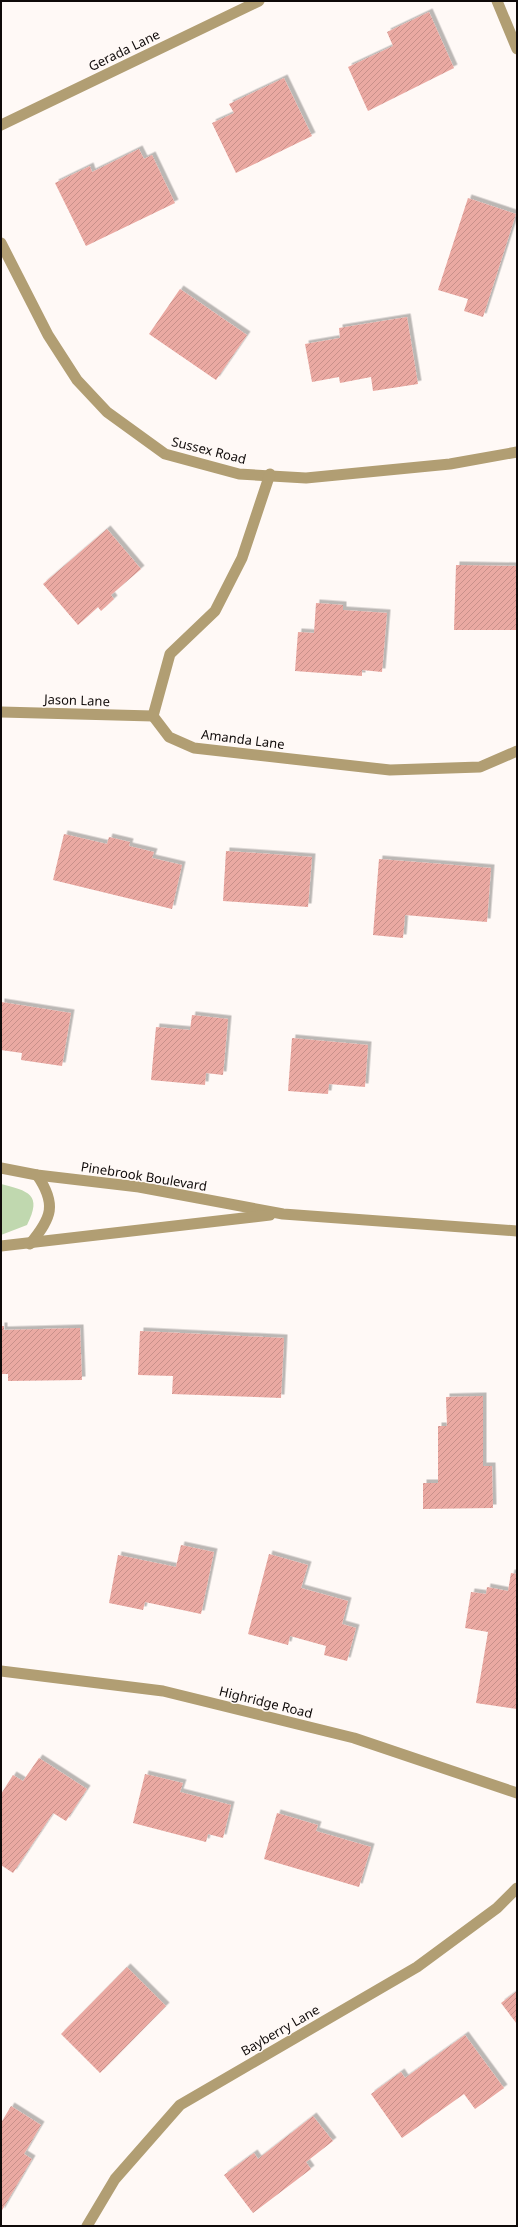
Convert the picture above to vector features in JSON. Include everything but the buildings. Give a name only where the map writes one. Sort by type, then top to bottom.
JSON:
[{"type":"street","name":"Gerada Lane","points":[[1,125],[259,1]]},
{"type":"street","points":[[497,1],[517,49]]},
{"type":"street","name":"Sussex Road","points":[[1,243],[4,258],[48,335],[77,380],[107,412],[165,454],[239,474],[270,474],[306,478],[450,464],[517,452]]},
{"type":"street","points":[[153,716],[170,654],[215,611],[242,558],[270,474]]},
{"type":"street","name":"Jason Lane","points":[[1,712],[153,716]]},
{"type":"street","name":"Amanda Lane","points":[[153,716],[169,737],[194,748],[390,770],[480,767],[517,751]]},
{"type":"street","name":"Pinebrook Boulevard","points":[[1,1168],[37,1175],[139,1187],[283,1214],[517,1232]]},
{"type":"street","points":[[30,1244],[40,1233],[50,1209],[48,1194],[37,1175]]},
{"type":"street","name":"Pinebrook Boulevard","points":[[1,1246],[30,1244],[283,1214]]},
{"type":"street","name":"Highridge Road","points":[[1,1671],[163,1691],[354,1738],[517,1793]]},
{"type":"street","name":"Bayberry Lane","points":[[87,2226],[115,2179],[180,2105],[417,1967],[497,1908],[517,1888]]},
{"type":"green space","points":[[1,1184],[25,1192],[33,1200],[33,1206],[32,1215],[27,1225],[1,1235]]}]
